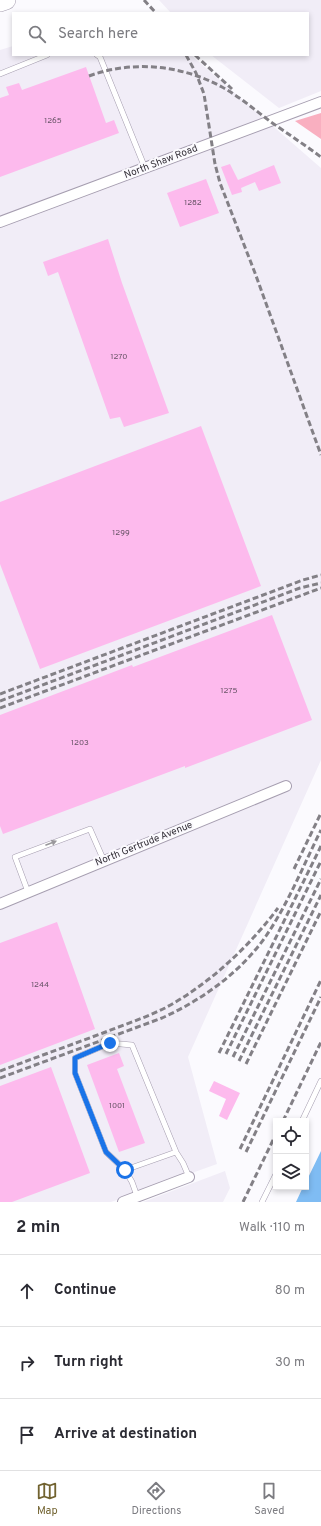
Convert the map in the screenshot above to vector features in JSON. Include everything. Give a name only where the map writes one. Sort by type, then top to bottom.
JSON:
[{"type":"highway","points":[[0,2],[6,0]]},
{"type":"street","name":"North Shaw Road","points":[[0,222],[321,102]]},
{"type":"street","name":"North Gertrude Avenue","points":[[1,900],[28,892],[286,786]]},
{"type":"street","points":[[123,1202],[189,1177]]},
{"type":"lane","points":[[0,74],[45,56]]},
{"type":"lane","points":[[98,56],[144,168]]},
{"type":"lane","points":[[28,892],[15,857],[90,829],[104,861]]},
{"type":"lane","points":[[138,1196],[125,1170],[106,1152],[75,1073],[75,1058],[110,1043],[132,1045],[176,1152],[189,1177]]},
{"type":"lane","points":[[303,1118],[321,1081]]},
{"type":"lane","points":[[125,1170],[176,1152]]},
{"type":"lane","points":[[262,1202],[273,1180]]},
{"type":"shaded area","points":[[159,0],[321,0],[321,91],[279,108],[212,56],[309,56],[309,12],[170,12]]},
{"type":"shaded area","points":[[12,46],[12,56],[192,56],[321,168],[321,760],[188,1057],[217,1164],[111,1202],[0,1202],[0,50]]},
{"type":"shaded area","points":[[321,113],[321,139],[295,121]]},
{"type":"shaded area","points":[[225,1171],[230,1188],[223,1202],[143,1202]]},
{"type":"water","points":[[321,1151],[321,1202],[296,1202],[302,1190],[309,1190],[309,1176]]},
{"type":"building","points":[[86,67],[106,123],[114,120],[119,133],[0,177],[0,98],[9,95],[6,87],[19,83],[22,90]]},
{"type":"building","points":[[230,164],[238,180],[274,165],[281,183],[259,191],[255,182],[241,188],[242,192],[232,195],[221,167]]},
{"type":"building","points":[[206,179],[219,213],[180,227],[167,193]]},
{"type":"building","points":[[108,239],[122,283],[169,413],[124,427],[120,417],[110,419],[58,272],[48,276],[43,262]]},
{"type":"building","points":[[201,426],[261,586],[40,669],[0,564],[0,502]]},
{"type":"building","points":[[272,615],[312,720],[3,834],[0,826],[0,715],[132,665],[133,667]]},
{"type":"building","points":[[57,922],[95,1029],[0,1065],[0,943]]},
{"type":"building","points":[[119,1053],[124,1066],[117,1069],[145,1143],[119,1152],[87,1065]]},
{"type":"building","points":[[51,1067],[90,1173],[12,1202],[0,1202],[0,1086]]},
{"type":"building","points":[[214,1081],[240,1093],[227,1120],[219,1116],[226,1099],[209,1091]]},
{"type":"railway","points":[[144,0],[155,12]]},
{"type":"railway","points":[[187,56],[196,73],[204,94],[215,164],[220,183],[255,273],[321,455]]},
{"type":"railway","points":[[196,56],[232,89]]},
{"type":"railway","points":[[89,76],[105,71],[139,67],[157,67],[190,74],[207,80],[229,91],[321,157]]},
{"type":"railway","points":[[0,694],[303,580],[321,575]]},
{"type":"railway","points":[[0,701],[300,588],[321,583]]},
{"type":"railway","points":[[0,708],[321,588]]},
{"type":"railway","points":[[294,869],[321,813]]},
{"type":"railway","points":[[0,1078],[162,1018],[192,1003],[220,984],[256,949],[274,924],[289,897],[321,830]]},
{"type":"railway","points":[[219,1053],[321,846]]},
{"type":"railway","points":[[226,1054],[321,861]]},
{"type":"railway","points":[[233,1057],[321,879]]},
{"type":"railway","points":[[239,1061],[321,895]]},
{"type":"railway","points":[[0,1071],[142,1018],[181,999],[212,977],[241,951],[267,923],[278,908]]},
{"type":"railway","points":[[246,1064],[321,911]]},
{"type":"railway","points":[[240,1149],[321,980]]},
{"type":"railway","points":[[246,1152],[321,997]]},
{"type":"railway","points":[[284,1118],[321,1042]]},
{"type":"railway","points":[[243,1202],[273,1140]]},
{"type":"route","points":[[110,1043],[75,1058],[75,1073],[106,1152],[125,1170]]}]
